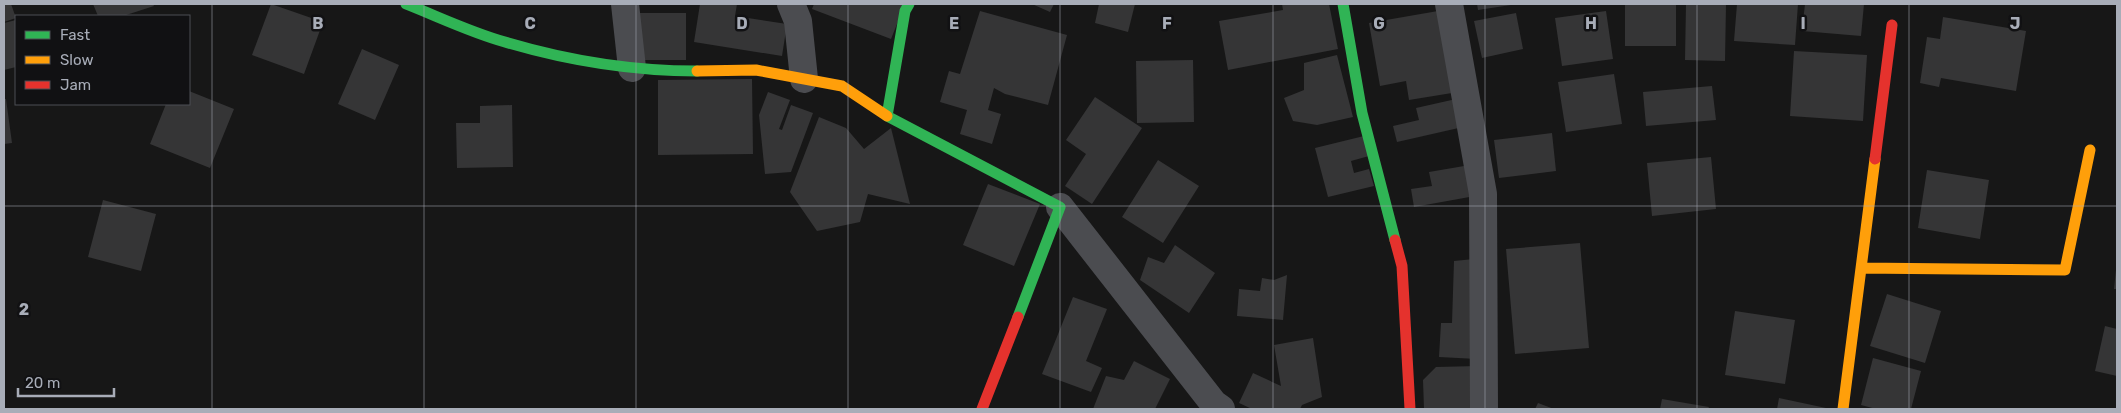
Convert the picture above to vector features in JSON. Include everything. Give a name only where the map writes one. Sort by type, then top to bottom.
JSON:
[{"type":"street","points":[[406,4],[504,42],[592,64],[659,71],[756,70],[842,86],[888,116],[1060,207],[1214,404],[1221,409]]},
{"type":"street","points":[[625,4],[632,68]]},
{"type":"street","points":[[791,4],[798,21],[804,79]]},
{"type":"street","points":[[888,116],[905,10],[908,4]]},
{"type":"street","points":[[1343,4],[1362,112],[1402,266],[1410,409]]},
{"type":"street","points":[[1449,4],[1483,194],[1484,409]]},
{"type":"street","points":[[1843,409],[1892,25]]},
{"type":"street","points":[[1861,268],[2065,270],[2090,150]]},
{"type":"street","points":[[982,409],[1060,207]]},
{"type":"building","points":[[4,4],[11,4],[15,18],[4,22]]},
{"type":"building","points":[[93,4],[153,4],[154,6],[126,15],[98,15]]},
{"type":"building","points":[[271,4],[323,22],[304,74],[252,55]]},
{"type":"building","points":[[700,4],[737,4],[735,16],[787,24],[782,56],[694,42]]},
{"type":"building","points":[[814,4],[905,4],[891,39],[812,9]]},
{"type":"building","points":[[1032,4],[1054,4],[1050,12]]},
{"type":"building","points":[[1099,4],[1135,4],[1128,32],[1095,23]]},
{"type":"building","points":[[1282,4],[1329,4],[1338,49],[1228,70],[1219,21],[1283,10]]},
{"type":"building","points":[[1477,4],[1511,4],[1511,5],[1478,10]]},
{"type":"building","points":[[1625,4],[1676,4],[1676,46],[1625,46]]},
{"type":"building","points":[[1686,4],[1726,4],[1725,61],[1685,60]]},
{"type":"building","points":[[1737,4],[1798,4],[1795,45],[1734,41]]},
{"type":"building","points":[[1805,4],[1864,4],[1861,36],[1802,31]]},
{"type":"building","points":[[980,11],[1067,35],[1048,105],[1005,94],[994,88],[988,110],[1001,114],[992,144],[960,134],[967,110],[940,102],[949,71],[960,74]]},
{"type":"building","points":[[1438,11],[1452,93],[1409,100],[1406,81],[1380,86],[1369,23]]},
{"type":"building","points":[[1606,11],[1613,59],[1562,66],[1555,18]]},
{"type":"building","points":[[637,13],[686,13],[686,60],[638,60]]},
{"type":"building","points":[[1516,13],[1523,49],[1482,58],[1474,21]]},
{"type":"building","points":[[1943,17],[2026,31],[2016,91],[1941,78],[1939,87],[1920,83],[1927,37],[1940,39]]},
{"type":"building","points":[[15,20],[15,67],[4,70],[4,23]]},
{"type":"building","points":[[362,49],[399,65],[375,120],[338,104]]},
{"type":"building","points":[[1794,51],[1867,55],[1863,121],[1790,116]]},
{"type":"building","points":[[1337,55],[1353,117],[1317,125],[1293,121],[1284,98],[1304,90],[1304,63]]},
{"type":"building","points":[[1193,60],[1194,122],[1137,123],[1136,61]]},
{"type":"building","points":[[1614,74],[1622,124],[1566,132],[1558,82]]},
{"type":"building","points":[[752,79],[753,154],[658,155],[658,80]]},
{"type":"building","points":[[1712,86],[1716,120],[1646,126],[1643,92]]},
{"type":"building","points":[[190,91],[234,109],[210,168],[150,144],[166,105],[190,105]]},
{"type":"building","points":[[768,92],[790,100],[779,129],[782,130],[791,105],[813,113],[791,172],[765,174],[759,115]]},
{"type":"building","points":[[1095,97],[1142,128],[1092,204],[1065,186],[1086,154],[1066,140]]},
{"type":"building","points":[[4,99],[6,99],[12,143],[4,144]]},
{"type":"building","points":[[1456,99],[1463,127],[1397,142],[1393,126],[1419,120],[1416,108]]},
{"type":"building","points":[[512,105],[513,167],[457,168],[456,123],[480,123],[480,106]]},
{"type":"building","points":[[819,117],[846,128],[864,149],[891,128],[910,204],[868,194],[860,222],[817,231],[790,192]]},
{"type":"building","points":[[1552,133],[1556,171],[1499,178],[1494,140]]},
{"type":"building","points":[[1364,136],[1369,156],[1351,161],[1354,173],[1369,169],[1374,186],[1328,197],[1315,148]]},
{"type":"building","points":[[1711,157],[1716,209],[1652,216],[1647,163]]},
{"type":"building","points":[[1158,160],[1199,186],[1163,243],[1122,217]]},
{"type":"building","points":[[1470,165],[1475,196],[1414,207],[1411,189],[1432,186],[1429,172]]},
{"type":"building","points":[[1927,170],[1989,180],[1980,239],[1918,228]]},
{"type":"building","points":[[988,184],[1040,204],[1014,266],[963,245]]},
{"type":"building","points":[[103,200],[156,214],[141,271],[88,257]]},
{"type":"building","points":[[1580,243],[1589,348],[1515,354],[1506,249]]},
{"type":"building","points":[[1175,245],[1215,273],[1189,313],[1140,280],[1148,257],[1164,263]]},
{"type":"building","points":[[1484,258],[1477,359],[1439,357],[1441,323],[1452,323],[1454,261]]},
{"type":"building","points":[[2116,270],[2117,289],[2114,289]]},
{"type":"building","points":[[1287,275],[1283,320],[1237,316],[1239,289],[1260,291],[1262,278],[1274,280]]},
{"type":"building","points":[[1887,294],[1941,311],[1925,363],[1870,346]]},
{"type":"building","points":[[1073,297],[1107,309],[1086,361],[1102,368],[1091,392],[1042,374]]},
{"type":"building","points":[[1735,311],[1795,320],[1785,384],[1725,375]]},
{"type":"building","points":[[2105,326],[2117,329],[2117,376],[2095,371]]},
{"type":"building","points":[[1313,338],[1322,397],[1302,405],[1300,409],[1252,409],[1239,403],[1253,373],[1281,386],[1274,345]]},
{"type":"building","points":[[1873,358],[1921,371],[1911,409],[1876,409],[1861,405]]},
{"type":"building","points":[[1134,361],[1170,379],[1155,409],[1093,409],[1106,376],[1124,380]]},
{"type":"building","points":[[1478,366],[1478,409],[1424,409],[1423,380],[1436,367]]},
{"type":"building","points":[[1779,398],[1826,408],[1777,409]]},
{"type":"building","points":[[1662,399],[1709,407],[1708,409],[1660,409]]},
{"type":"building","points":[[1538,403],[1554,409],[1535,409]]},
{"type":"traffic: fast","points":[[406,4],[480,34],[553,55],[624,67],[697,71]]},
{"type":"traffic: fast","points":[[909,4],[905,11],[887,116],[1060,207],[1018,317]]},
{"type":"traffic: fast","points":[[1343,4],[1362,113],[1395,240]]},
{"type":"traffic: slow","points":[[697,71],[756,70],[842,86],[887,116]]},
{"type":"traffic: slow","points":[[1861,268],[2065,270],[2090,150]]},
{"type":"traffic: slow","points":[[1843,409],[1875,159]]},
{"type":"traffic: jam","points":[[1875,159],[1892,25]]},
{"type":"traffic: jam","points":[[1395,240],[1402,266],[1410,409]]},
{"type":"traffic: jam","points":[[982,409],[1018,317]]}]
